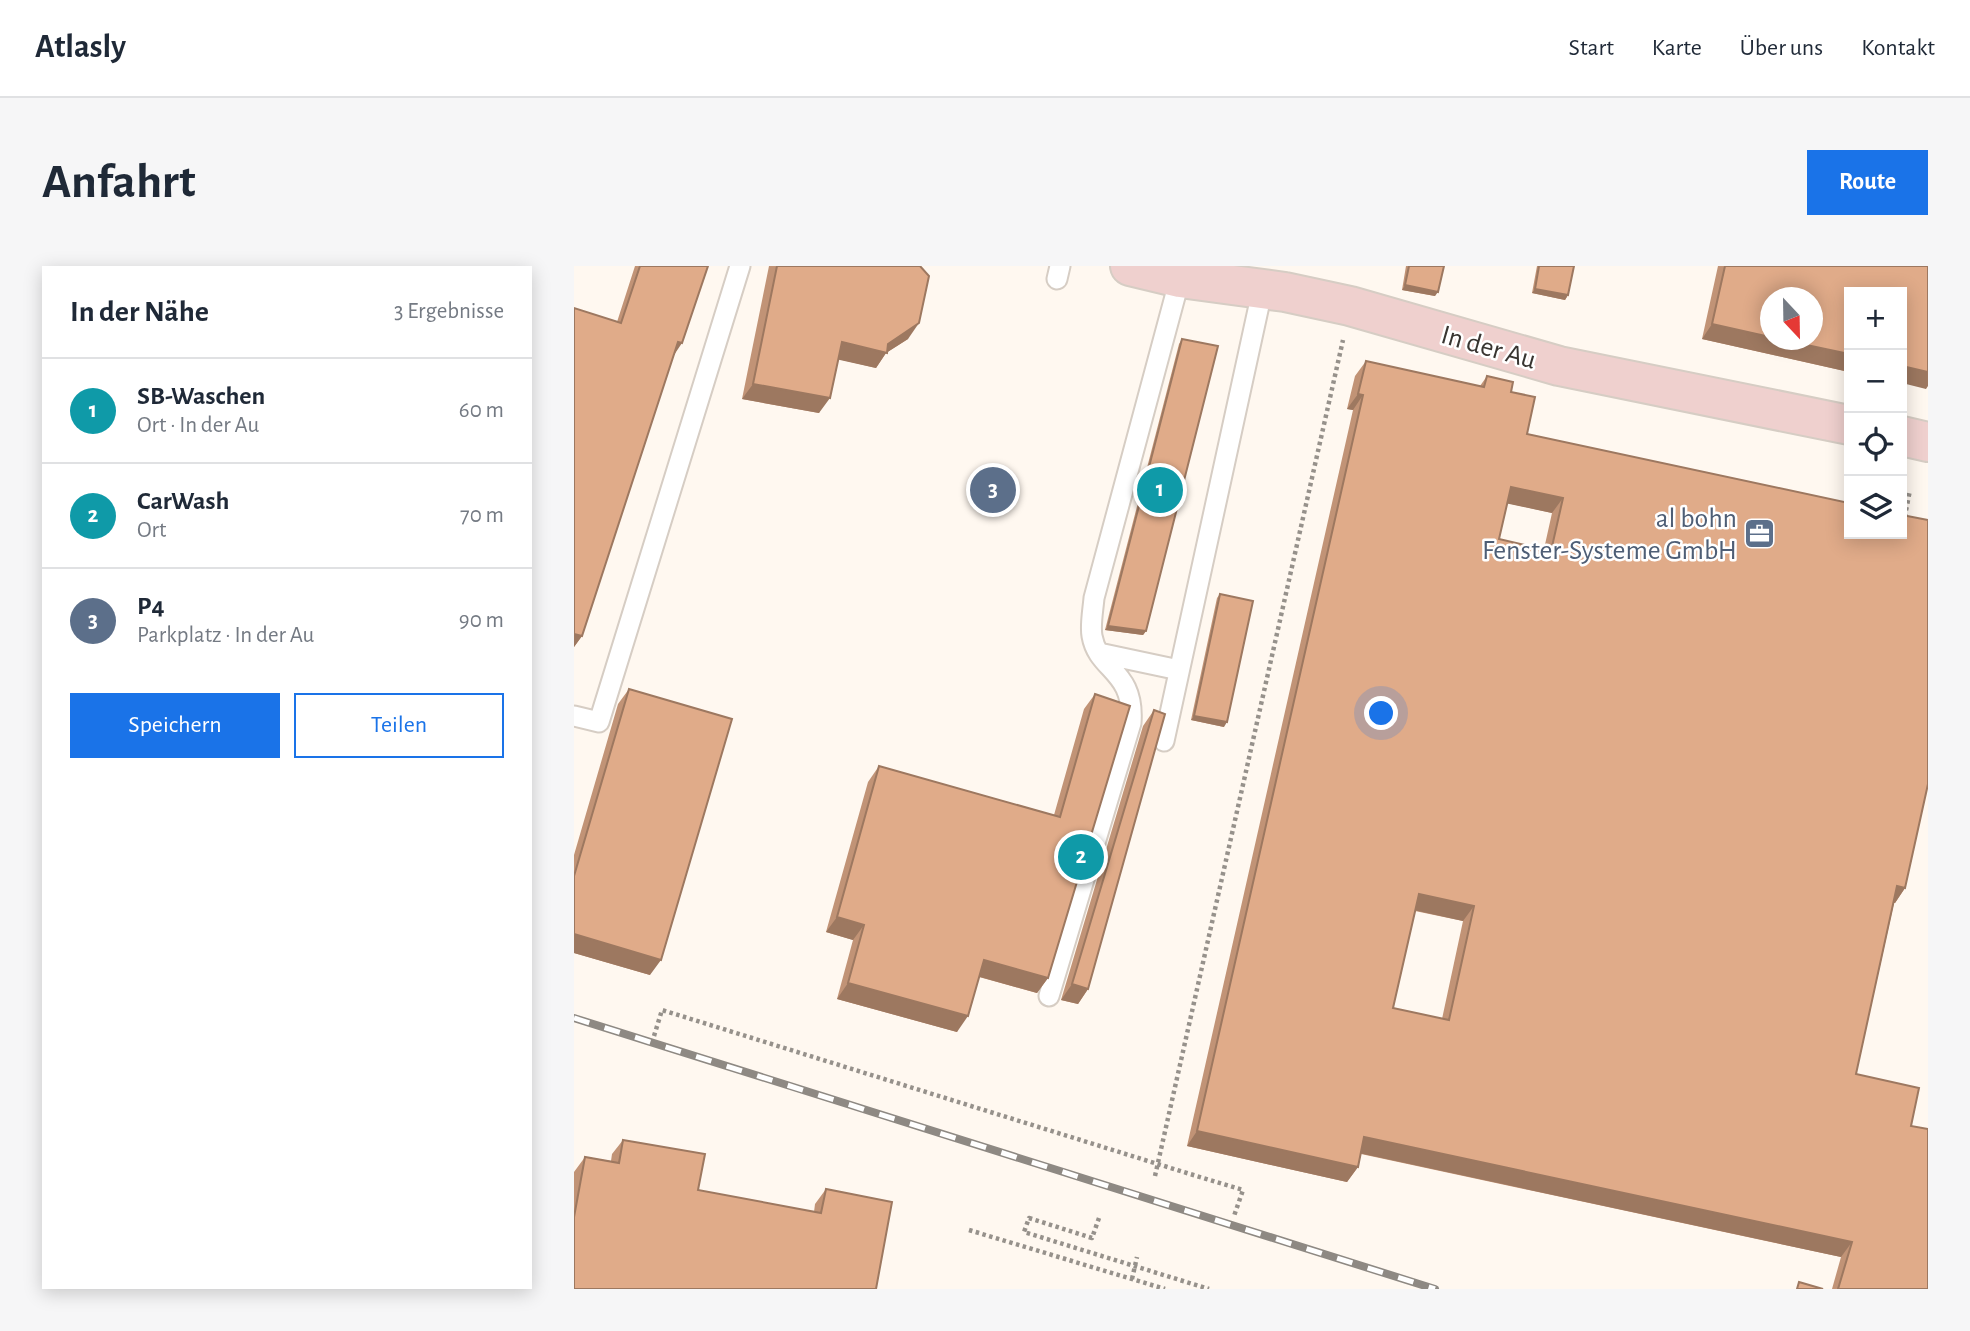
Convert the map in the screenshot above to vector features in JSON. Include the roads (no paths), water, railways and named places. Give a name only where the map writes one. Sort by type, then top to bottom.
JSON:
[{"type":"street","name":"In der Au","points":[[1130,266],[1180,278],[1261,282],[1559,366],[1844,424]]},
{"type":"street","points":[[1907,437],[1928,442]]},
{"type":"lane","points":[[574,716],[599,722],[740,266]]},
{"type":"lane","points":[[1049,996],[1131,723],[1132,709],[1126,684],[1099,653],[1092,636],[1094,598],[1180,278]]},
{"type":"lane","points":[[1164,741],[1261,282]]},
{"type":"lane","points":[[1099,653],[1179,670]]},
{"type":"railway","points":[[574,1018],[1435,1289]]},
{"type":"place","name":"P4","points":[[993,490]]},
{"type":"place","name":"SB-Waschen","points":[[1160,490]]},
{"type":"place","name":"al bohn Fenster-Systeme GmbH","points":[[1760,533]]},
{"type":"place","name":"CarWash","points":[[1081,857]]}]
